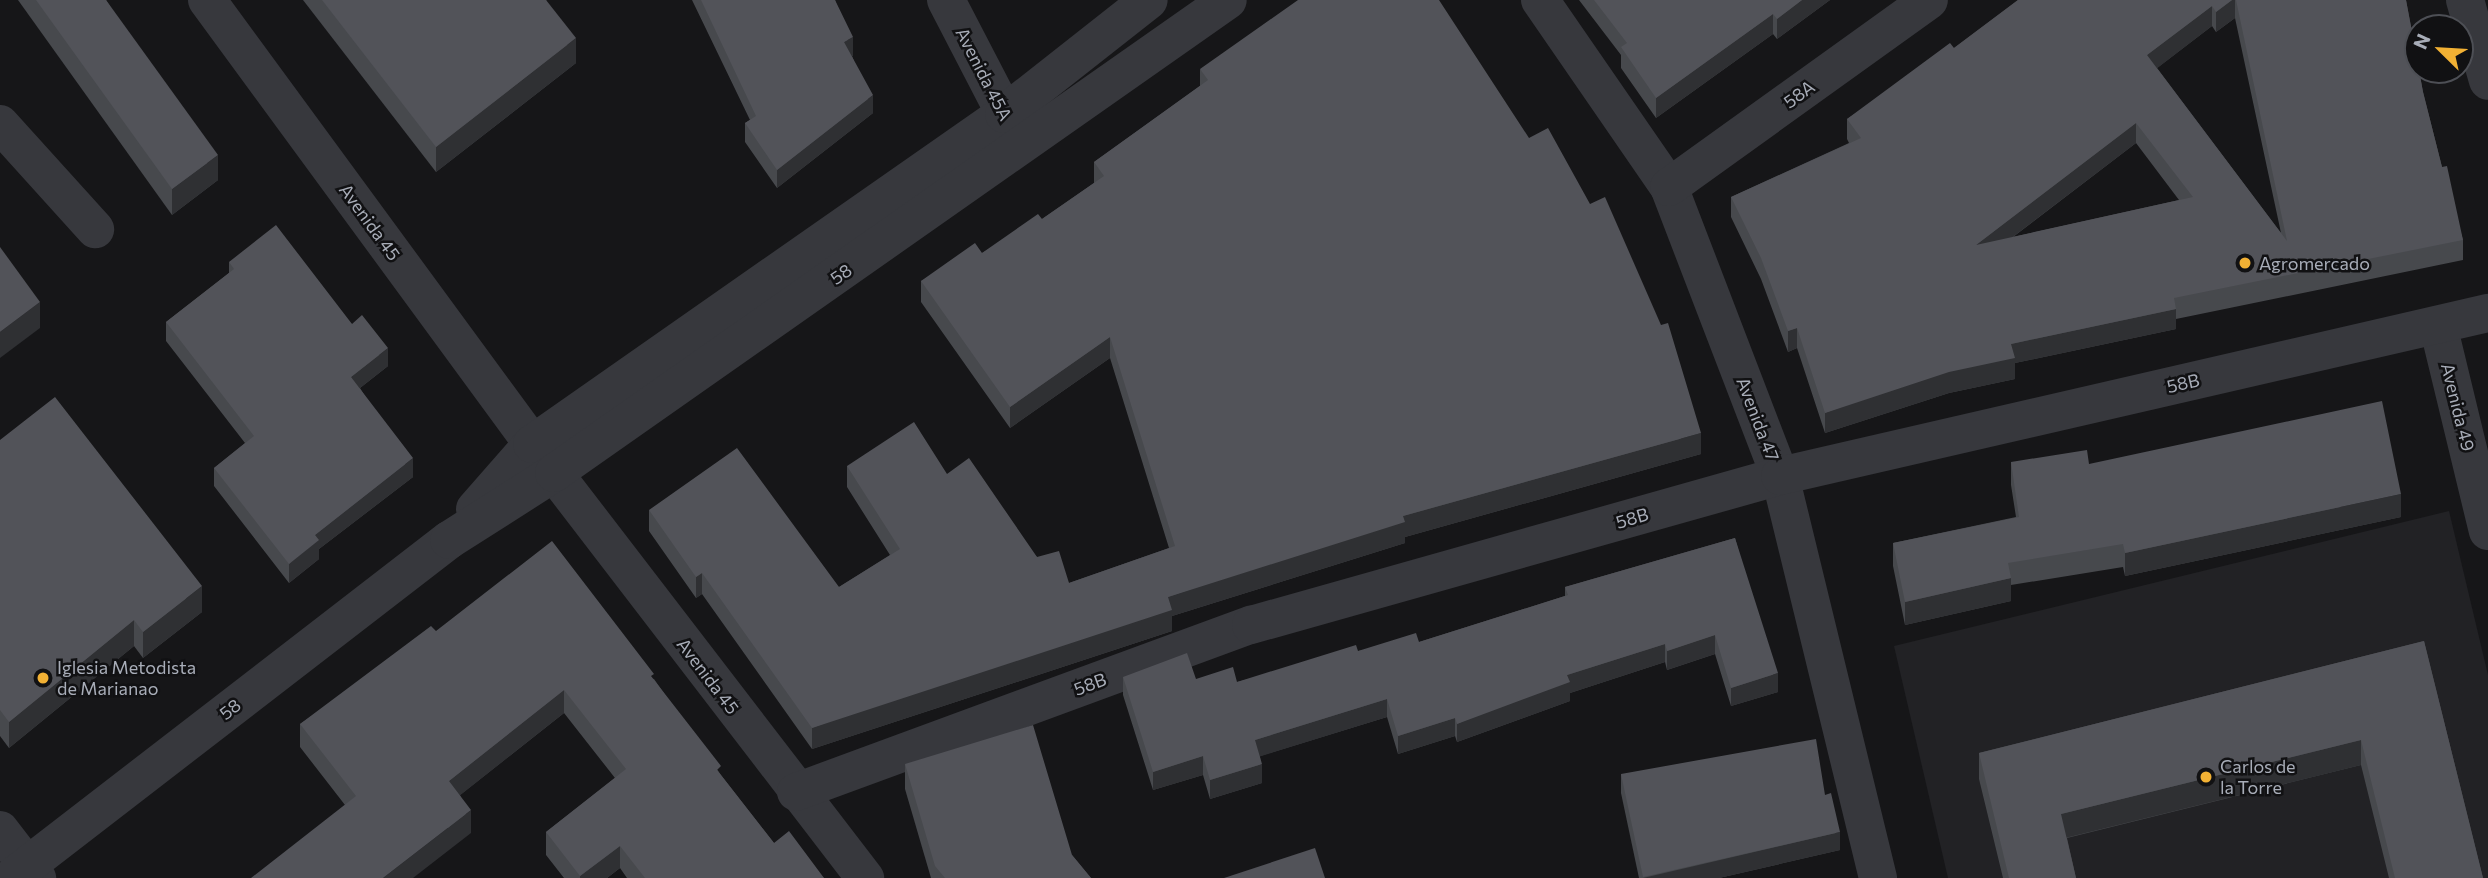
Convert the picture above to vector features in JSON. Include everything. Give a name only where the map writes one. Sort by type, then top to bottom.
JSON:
[{"type":"street","name":"Avenida 45","points":[[207,0],[543,459],[796,792],[865,878]]},
{"type":"street","name":"Avenida 45A","points":[[946,0],[1004,114],[1024,146]]},
{"type":"street","name":"58","points":[[25,874],[449,540],[543,459],[1004,114],[1149,0]]},
{"type":"street","name":"58","points":[[543,459],[1024,146],[1227,0]]},
{"type":"street","name":"Avenida 47","points":[[1540,0],[1669,187],[1780,476],[1878,878]]},
{"type":"street","name":"58A","points":[[1669,187],[1929,0]]},
{"type":"street","points":[[2465,0],[2488,81]]},
{"type":"street","points":[[0,124],[95,229]]},
{"type":"street","name":"58B","points":[[796,792],[1251,625],[1780,476],[2488,313]]},
{"type":"street","name":"Avenida 49","points":[[2438,325],[2488,531]]},
{"type":"street","points":[[0,830],[25,874]]},
{"type":"shaded area","name":"Carlos de la Torre","points":[[2449,511],[2488,675],[2488,878],[1948,878],[1894,646]]},
{"type":"building","points":[[36,0],[106,0],[218,155],[172,189]]},
{"type":"building","points":[[322,0],[546,0],[576,38],[436,147]]},
{"type":"building","points":[[701,0],[835,0],[853,37],[844,42],[873,95],[777,170],[745,123],[756,116]]},
{"type":"building","points":[[1298,0],[1439,0],[1529,138],[1548,128],[1590,204],[1605,197],[1661,325],[1668,323],[1701,433],[1403,516],[1405,522],[1168,597],[1172,610],[812,728],[702,573],[696,577],[649,510],[737,448],[839,587],[900,549],[847,466],[914,422],[947,474],[969,458],[1037,557],[1059,551],[1069,583],[1175,546],[1110,337],[1010,407],[921,281],[975,243],[982,253],[1038,214],[1042,219],[1104,176],[1094,162],[1208,80],[1200,69]]},
{"type":"building","points":[[1594,0],[1802,0],[1777,19],[1773,14],[1656,98],[1621,47],[1627,43]]},
{"type":"building","points":[[2018,0],[2232,0],[2216,12],[2212,6],[2147,55],[2287,241],[2236,0],[2406,0],[2409,14],[2404,14],[2404,84],[2422,84],[2442,167],[2447,166],[2463,240],[2174,298],[2176,309],[2011,344],[2015,358],[1949,372],[1825,413],[1797,328],[1788,331],[1761,258],[1731,197],[1861,138],[1847,119],[1950,43],[1954,48]],"holes":[[[2136,123],[2193,197],[1976,245]]]},
{"type":"building","points":[[276,225],[352,324],[362,315],[388,348],[351,377],[413,458],[315,535],[319,540],[289,564],[214,468],[254,436],[166,322],[234,269],[229,262]]},
{"type":"building","points":[[0,247],[40,302],[0,332]]},
{"type":"building","points":[[55,397],[202,586],[143,632],[134,620],[9,722],[0,710],[0,440]]},
{"type":"building","points":[[2382,401],[2401,494],[2125,553],[2123,544],[2008,563],[2011,578],[1905,602],[1893,543],[2019,517],[2011,462],[2087,450],[2089,464]]},
{"type":"building","points":[[1735,538],[1778,673],[1731,688],[1715,635],[1667,651],[1665,644],[1567,675],[1570,682],[1457,724],[1455,718],[1398,736],[1387,699],[1255,740],[1262,764],[1210,780],[1203,756],[1153,772],[1123,677],[1187,653],[1196,679],[1233,667],[1237,682],[1356,645],[1358,651],[1416,633],[1419,642],[1568,595],[1565,587]]},
{"type":"building","points":[[552,541],[654,674],[651,676],[721,766],[717,770],[774,843],[789,831],[824,878],[645,878],[620,846],[580,876],[546,832],[626,769],[564,690],[449,781],[471,810],[383,878],[251,878],[356,796],[300,724],[431,626],[436,631]]},
{"type":"building","points":[[2424,641],[2483,878],[2395,878],[2361,740],[2061,814],[2076,878],[2009,878],[1979,753]]},
{"type":"building","points":[[1033,725],[1072,855],[1091,878],[945,878],[935,866],[905,764]]},
{"type":"building","points":[[1816,739],[1825,795],[1831,793],[1840,832],[1643,877],[1621,774]]},
{"type":"building","points":[[1315,848],[1325,878],[1224,878]]},
{"type":"place","name":"Agromercado","points":[[2245,263]]},
{"type":"place","name":"Iglesia Metodista de Marianao","points":[[43,678]]},
{"type":"place","name":"Carlos de la Torre","points":[[2206,777]]}]
